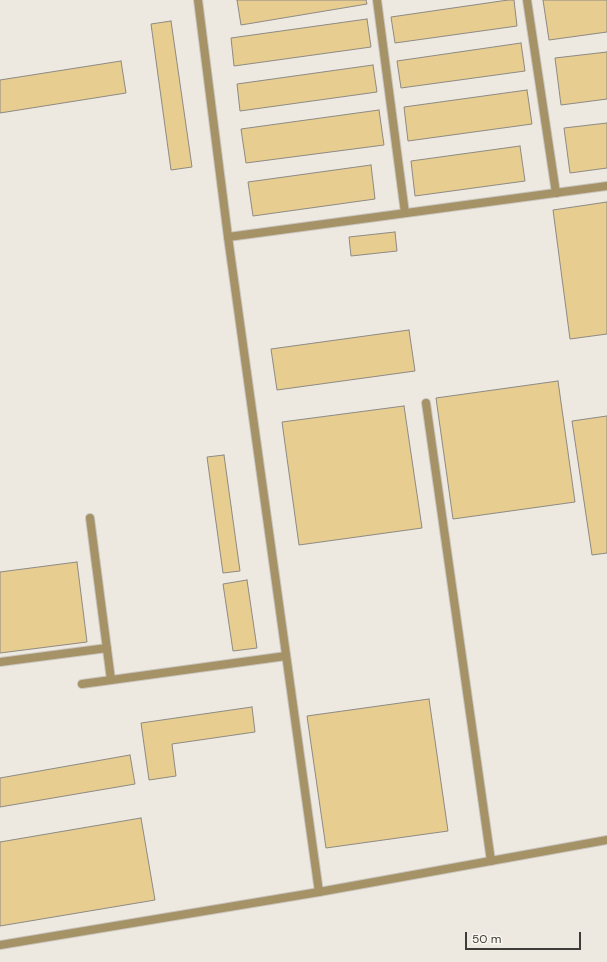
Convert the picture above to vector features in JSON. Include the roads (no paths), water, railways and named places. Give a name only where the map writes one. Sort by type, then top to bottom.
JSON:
[{"type":"street","points":[[198,0],[228,237],[319,892]]},
{"type":"street","points":[[377,0],[405,213]]},
{"type":"street","points":[[527,0],[556,193]]},
{"type":"street","points":[[228,237],[607,186]]},
{"type":"street","points":[[426,403],[491,861]]},
{"type":"street","points":[[90,518],[111,680]]},
{"type":"street","points":[[0,662],[107,648]]},
{"type":"street","points":[[82,684],[286,656]]},
{"type":"street","points":[[0,945],[319,892],[607,840]]}]
